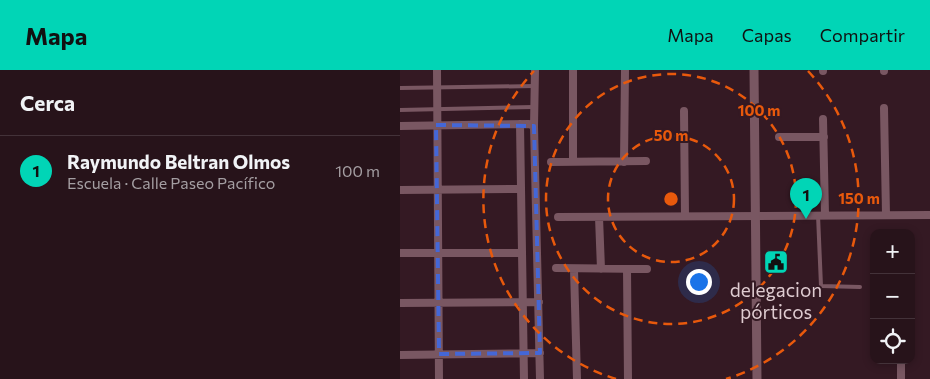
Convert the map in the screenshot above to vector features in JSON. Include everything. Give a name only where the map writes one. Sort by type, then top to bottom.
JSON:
[{"type":"street","points":[[437,70],[436,126],[440,379]]},
{"type":"street","points":[[535,70],[534,129],[540,379]]},
{"type":"street","points":[[572,70],[573,162]]},
{"type":"street","points":[[624,162],[625,70]]},
{"type":"street","points":[[754,70],[757,379]]},
{"type":"street","points":[[884,108],[886,214]]},
{"type":"street","points":[[684,111],[685,216]]},
{"type":"street","points":[[822,215],[823,119]]},
{"type":"street","points":[[400,126],[520,124],[534,129]]},
{"type":"street","points":[[520,124],[524,379]]},
{"type":"street","points":[[779,137],[824,137]]},
{"type":"street","points":[[551,162],[646,162]]},
{"type":"street","points":[[400,190],[521,189]]},
{"type":"street","points":[[558,218],[930,214]]},
{"type":"street","points":[[600,217],[601,269]]},
{"type":"street","points":[[400,253],[522,253]]},
{"type":"street","points":[[556,268],[646,270]]},
{"type":"street","points":[[574,269],[577,379]]},
{"type":"street","points":[[627,270],[628,379]]},
{"type":"street","points":[[400,304],[539,302]]},
{"type":"street","points":[[400,355],[540,353]]},
{"type":"street","points":[[901,364],[901,379]]},
{"type":"lane","points":[[400,88],[535,86]]},
{"type":"lane","points":[[400,110],[534,107]]},
{"type":"lane","points":[[822,215],[821,286],[860,287]]},
{"type":"highlighted area","points":[[436,125],[534,126],[540,353],[439,354]]},
{"type":"place","name":"Raymundo Beltran Olmos","points":[[806,219]]},
{"type":"place","name":"delegacion pórticos","points":[[776,262]]}]
